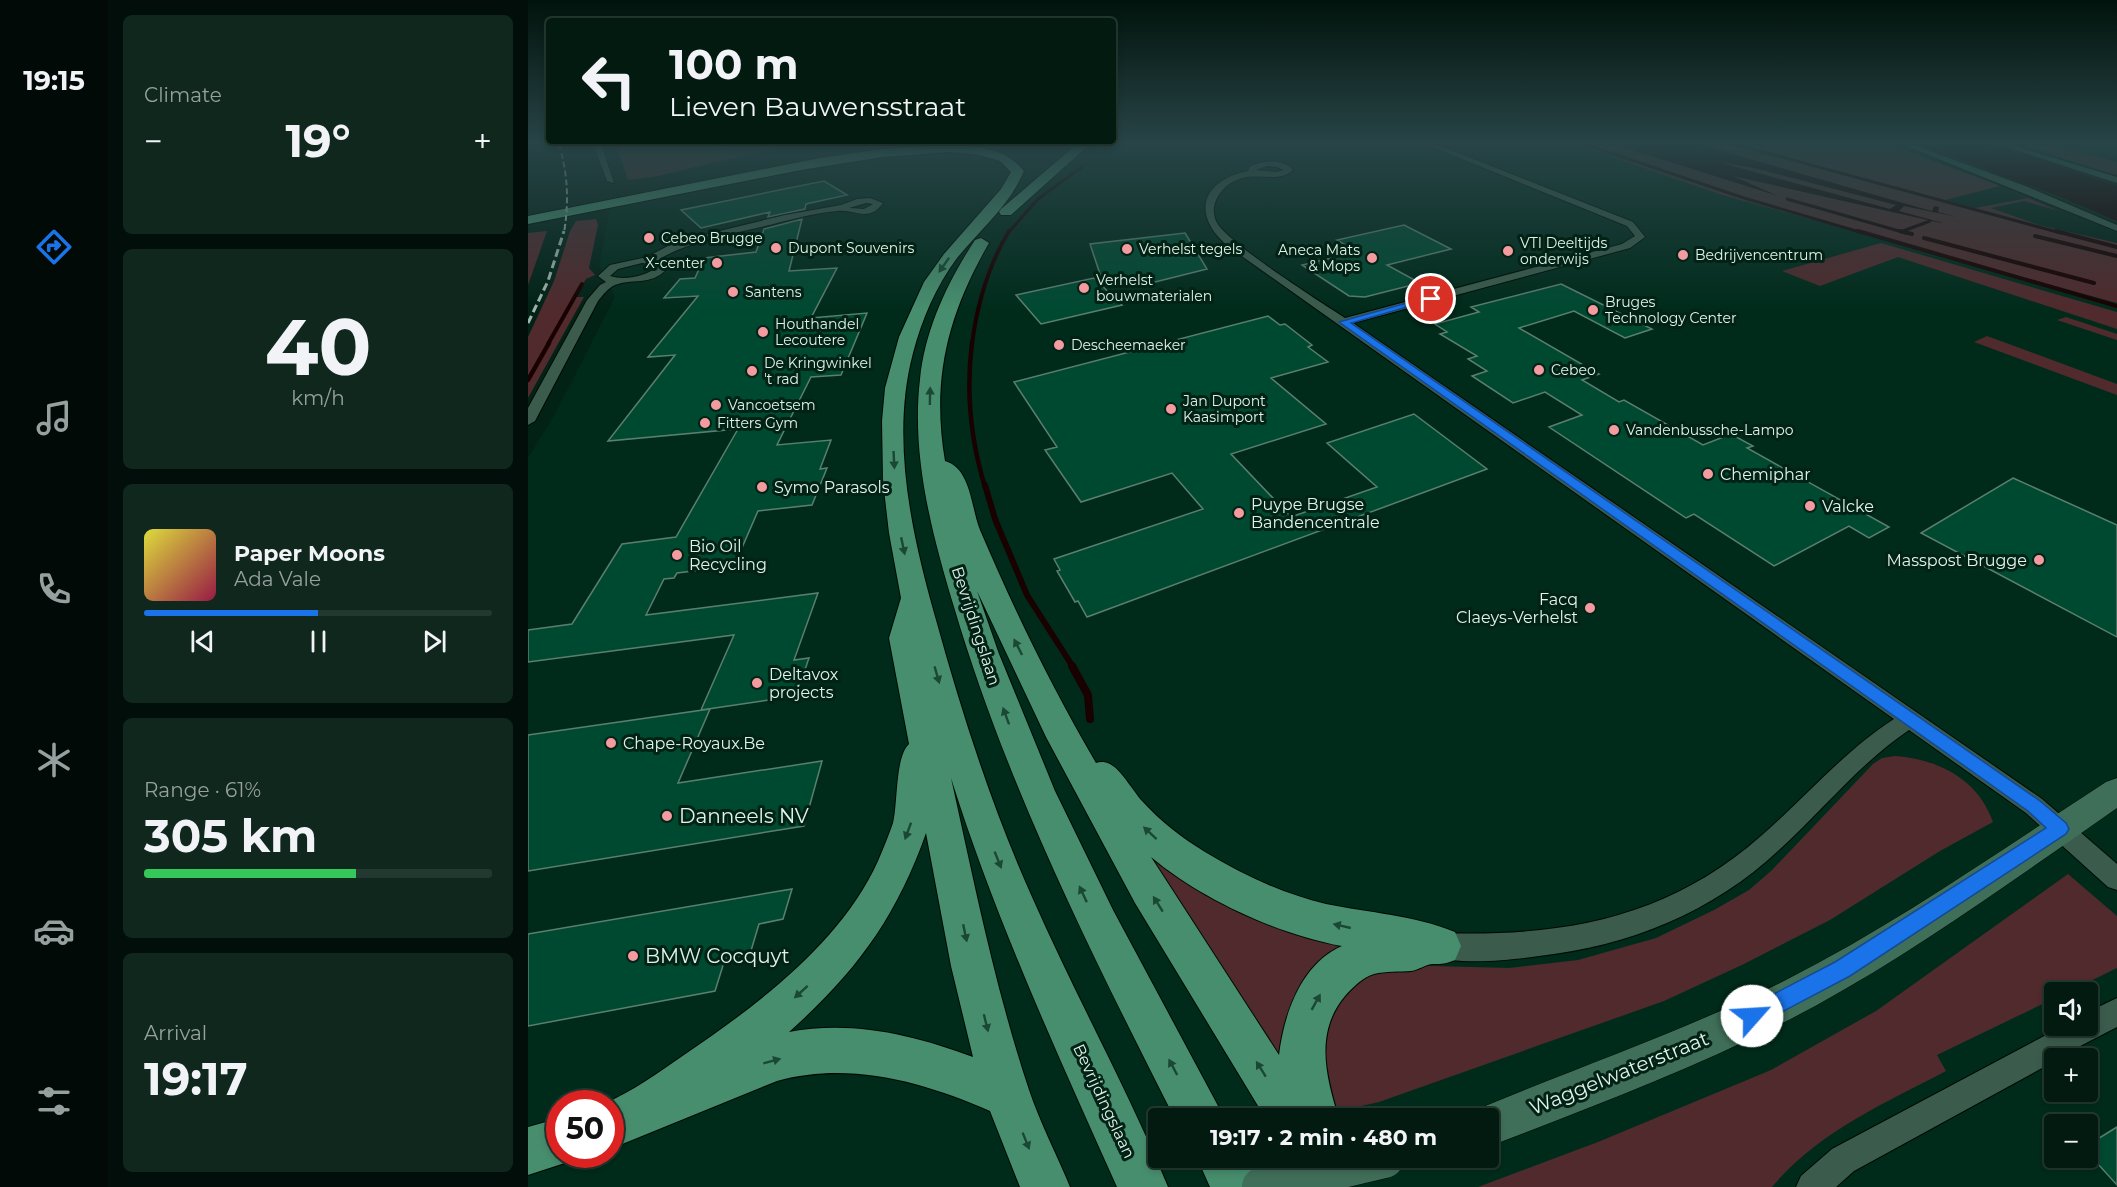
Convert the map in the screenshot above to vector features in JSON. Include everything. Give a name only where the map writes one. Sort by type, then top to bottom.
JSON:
[{"type":"highway","points":[[528,213],[598,199]]},
{"type":"highway","points":[[528,220],[631,199]]},
{"type":"highway","points":[[993,208],[1000,199]]},
{"type":"highway","points":[[993,208],[1005,199]]},
{"type":"highway","name":"Bevrijdingslaan","points":[[1021,199],[1009,209],[981,243],[964,270],[942,322],[930,382],[931,454],[943,523],[973,624],[1011,729],[1048,819],[1102,933],[1195,1108]]},
{"type":"highway","name":"Bevrijdingslaan","points":[[993,208],[949,258],[929,287],[914,320],[899,369],[893,426],[896,494],[901,539],[915,598],[962,761],[992,846],[1025,929],[1143,1187]]},
{"type":"highway","points":[[931,454],[953,478],[962,514],[1000,612],[1063,737],[1149,890],[1286,1108]]},
{"type":"highway","points":[[915,598],[904,638],[972,966],[1007,1095],[1045,1187]]},
{"type":"highway","points":[[1045,699],[1126,808],[1150,834],[1201,870],[1238,890],[1313,919],[1358,930],[1400,935],[1440,946]]},
{"type":"highway","points":[[625,1118],[700,1073],[765,1025],[824,972],[867,917],[893,870],[911,822],[922,732]]},
{"type":"highway","points":[[1309,1108],[1302,1072],[1306,1023],[1315,1001],[1328,983],[1345,967],[1364,956],[1384,951],[1403,952],[1440,946]]},
{"type":"highway","points":[[625,1118],[699,1090],[752,1066],[802,1052],[849,1050],[893,1056],[932,1065],[1007,1095]]},
{"type":"highway","points":[[528,1151],[546,1146]]},
{"type":"highway","points":[[1227,1168],[1237,1187]]},
{"type":"main road","name":"Waggelwaterstraat","points":[[1499,1122],[1622,1074],[1772,1007],[1880,946],[2117,791]]},
{"type":"main road","points":[[1262,1187],[1342,1168]]},
{"type":"street","points":[[1213,199],[1209,209],[1213,226],[1233,245],[2034,806],[2117,879]]},
{"type":"street","points":[[1344,322],[1626,246],[1640,237],[1630,224],[1568,199]]},
{"type":"street","points":[[2050,199],[2117,228]]},
{"type":"street","points":[[650,260],[672,248],[702,238],[785,218],[844,207]]},
{"type":"street","points":[[528,421],[593,300],[604,287],[615,281],[646,277],[666,266],[663,261],[650,260],[622,264],[604,274],[607,279],[615,281]]},
{"type":"street","points":[[1440,946],[1491,948],[1537,945],[1585,938],[1630,926],[1669,910],[1715,886],[1751,861],[1876,740],[1910,718]]},
{"type":"street","points":[[1812,1187],[1843,1160],[2117,1012]]},
{"type":"shaded area","points":[[654,199],[1738,199],[2117,303],[2117,1187],[528,1187],[528,458],[555,414],[615,297],[599,266],[610,208]]},
{"type":"shaded area","points":[[1738,199],[1947,199],[1945,200],[1975,208],[2031,199],[2059,211],[2024,201],[1991,208],[2039,225],[2117,243],[2117,303]]},
{"type":"shaded area","points":[[1837,199],[1855,199],[1890,209],[1896,205],[1874,199],[1891,199],[1932,211],[1934,206],[1939,207],[1938,212],[1957,217],[1904,206],[1899,211],[1943,223]]},
{"type":"shaded area","points":[[2067,199],[2117,199],[2117,221]]},
{"type":"shaded area","points":[[596,219],[598,225],[589,268],[595,275],[586,279],[576,297],[584,297],[528,398],[528,337],[554,281],[570,231],[576,221]]},
{"type":"shaded area","points":[[547,231],[528,285],[528,233]]},
{"type":"shaded area","points":[[1881,243],[2117,312],[2117,329],[1898,257],[1820,286],[1782,271]]},
{"type":"shaded area","points":[[2066,317],[2117,334],[2117,340],[2057,320]]},
{"type":"shaded area","points":[[1987,336],[2117,384],[2117,395],[1974,342]]},
{"type":"shaded area","points":[[1895,756],[1911,758],[1955,774],[1977,794],[1993,822],[1940,851],[1830,920],[1744,964],[1664,1001],[1379,1102],[1353,1108],[1330,1108],[1318,1036],[1326,1012],[1357,979],[1396,965],[1509,968],[1578,960],[1656,938],[1749,890],[1771,871],[1873,764],[1882,758]]},
{"type":"shaded area","points":[[1159,857],[1346,940],[1285,1069],[1152,860]]},
{"type":"shaded area","points":[[2068,874],[2117,916],[2117,968],[2088,982],[2044,982],[2044,1003],[1937,1055],[1946,1071],[1875,1108],[1831,1135],[1810,1150],[1772,1187],[1478,1187],[1598,1142],[1771,1070],[1876,1011]]},
{"type":"building","points":[[733,199],[827,199],[806,204],[805,209],[768,217],[770,212],[701,228],[681,210]]},
{"type":"building","points":[[802,219],[789,271],[837,268],[811,318],[867,313],[841,375],[811,377],[777,445],[831,440],[820,469],[827,468],[812,505],[758,511],[734,566],[677,573],[674,578],[664,579],[646,615],[818,593],[794,660],[809,658],[796,696],[701,710],[734,635],[528,662],[528,630],[572,624],[622,544],[676,537],[738,429],[608,441],[675,355],[648,357],[698,296],[664,298],[680,279],[695,278],[704,258],[756,252],[764,229]]},
{"type":"building","name":"Aneca Mats & Mops","points":[[1404,225],[1451,249],[1387,265],[1420,283],[1365,297],[1349,296],[1302,265],[1357,252],[1337,240]]},
{"type":"building","points":[[1185,233],[1207,269],[1143,285],[1103,283],[1090,244]]},
{"type":"building","points":[[1094,278],[1122,305],[1041,324],[1016,295]]},
{"type":"building","points":[[1561,284],[1652,329],[1625,338],[1574,311],[1519,328],[1599,374],[1582,380],[1619,402],[1624,400],[1703,445],[1731,434],[1753,446],[1747,448],[1889,527],[1869,538],[1849,526],[1774,566],[1694,514],[1686,518],[1549,427],[1582,415],[1545,392],[1513,403],[1472,376],[1487,371],[1468,359],[1477,356],[1440,334],[1447,332],[1435,324],[1479,312],[1471,307]]},
{"type":"building","points":[[1268,316],[1280,325],[1285,324],[1312,345],[1308,347],[1328,362],[1271,378],[1326,424],[1231,454],[1291,517],[1377,487],[1327,443],[1414,414],[1487,469],[1087,617],[1078,601],[1075,602],[1057,571],[1060,570],[1054,559],[1203,509],[1172,473],[1081,502],[1045,450],[1057,447],[1014,382]]},
{"type":"building","name":"Masspost Brugge","points":[[2013,478],[2117,525],[2117,637],[1921,533]]},
{"type":"building","name":"Danneels NV","points":[[710,709],[678,783],[822,761],[804,826],[528,871],[528,735]]},
{"type":"building","name":"BMW Cocquyt","points":[[792,889],[783,919],[759,924],[750,954],[725,959],[715,991],[528,1026],[528,934]]},
{"type":"building","points":[[2117,1127],[2117,1185],[2098,1164],[2098,1139]]},
{"type":"waterway","points":[[1008,233],[1038,199]]},
{"type":"waterway","points":[[1749,199],[1863,233]]},
{"type":"waterway","points":[[1788,199],[1906,233]]},
{"type":"waterway","points":[[1938,199],[2061,233]]},
{"type":"waterway","points":[[1903,231],[1930,221]]},
{"type":"waterway","points":[[972,344],[984,286],[1009,231]]},
{"type":"waterway","points":[[1858,231],[2117,306]]},
{"type":"waterway","points":[[1900,231],[1912,234]]},
{"type":"waterway","points":[[2056,231],[2117,247]]},
{"type":"waterway","points":[[2035,236],[2117,256]]},
{"type":"waterway","points":[[1924,238],[2094,283]]},
{"type":"waterway","points":[[548,344],[582,284]]},
{"type":"waterway","points":[[528,380],[549,343]]},
{"type":"waterway","points":[[972,343],[971,415],[976,452],[985,487]]},
{"type":"waterway","points":[[985,485],[995,519],[1027,595],[1073,667]]},
{"type":"waterway","points":[[1072,666],[1088,695],[1090,719]]},
{"type":"railway","points":[[564,233],[567,199]]},
{"type":"railway","points":[[528,323],[548,281],[564,231]]},
{"type":"place","name":"Cebeo Brugge","points":[[649,238]]},
{"type":"place","name":"Dupont Souvenirs","points":[[776,248]]},
{"type":"place","name":"Verhelst tegels","points":[[1127,249]]},
{"type":"place","name":"VTI Deeltijds onderwijs","points":[[1508,251]]},
{"type":"place","name":"Bedrijvencentrum","points":[[1683,255]]},
{"type":"place","name":"Aneca Mats & Mops","points":[[1372,258]]},
{"type":"place","name":"X-center","points":[[717,263]]},
{"type":"place","name":"Verhelst bouwmaterialen","points":[[1084,288]]},
{"type":"place","name":"Santens","points":[[733,292]]},
{"type":"place","name":"Bruges Technology Center","points":[[1593,310]]},
{"type":"place","name":"Houthandel Lecoutere","points":[[763,332]]},
{"type":"place","name":"Descheemaeker","points":[[1059,345]]},
{"type":"place","name":"Cebeo","points":[[1539,370]]},
{"type":"place","name":"De Kringwinkel 't rad","points":[[752,371]]},
{"type":"place","name":"Vancoetsem","points":[[716,405]]},
{"type":"place","name":"Jan Dupont Kaasimport","points":[[1171,409]]},
{"type":"place","name":"Fitters Gym","points":[[705,423]]},
{"type":"place","name":"Vandenbussche-Lampo","points":[[1614,430]]},
{"type":"place","name":"Chemiphar","points":[[1708,474]]},
{"type":"place","name":"Symo Parasols","points":[[762,487]]},
{"type":"place","name":"Valcke","points":[[1810,506]]},
{"type":"place","name":"Puype Brugse Bandencentrale","points":[[1239,513]]},
{"type":"place","name":"Bio Oil Recycling","points":[[677,555]]},
{"type":"place","name":"Masspost Brugge","points":[[2039,560]]},
{"type":"place","name":"Facq Claeys-Verhelst","points":[[1590,608]]},
{"type":"place","name":"Deltavox projects","points":[[757,683]]},
{"type":"place","name":"Chape-Royaux.Be","points":[[611,743]]},
{"type":"place","name":"Danneels NV","points":[[667,816]]},
{"type":"place","name":"BMW Cocquyt","points":[[633,956]]},
{"type":"route","points":[[1431,299],[1344,322],[1910,718],[2034,806],[2060,829],[1889,941],[1842,969],[1752,1016]]}]
